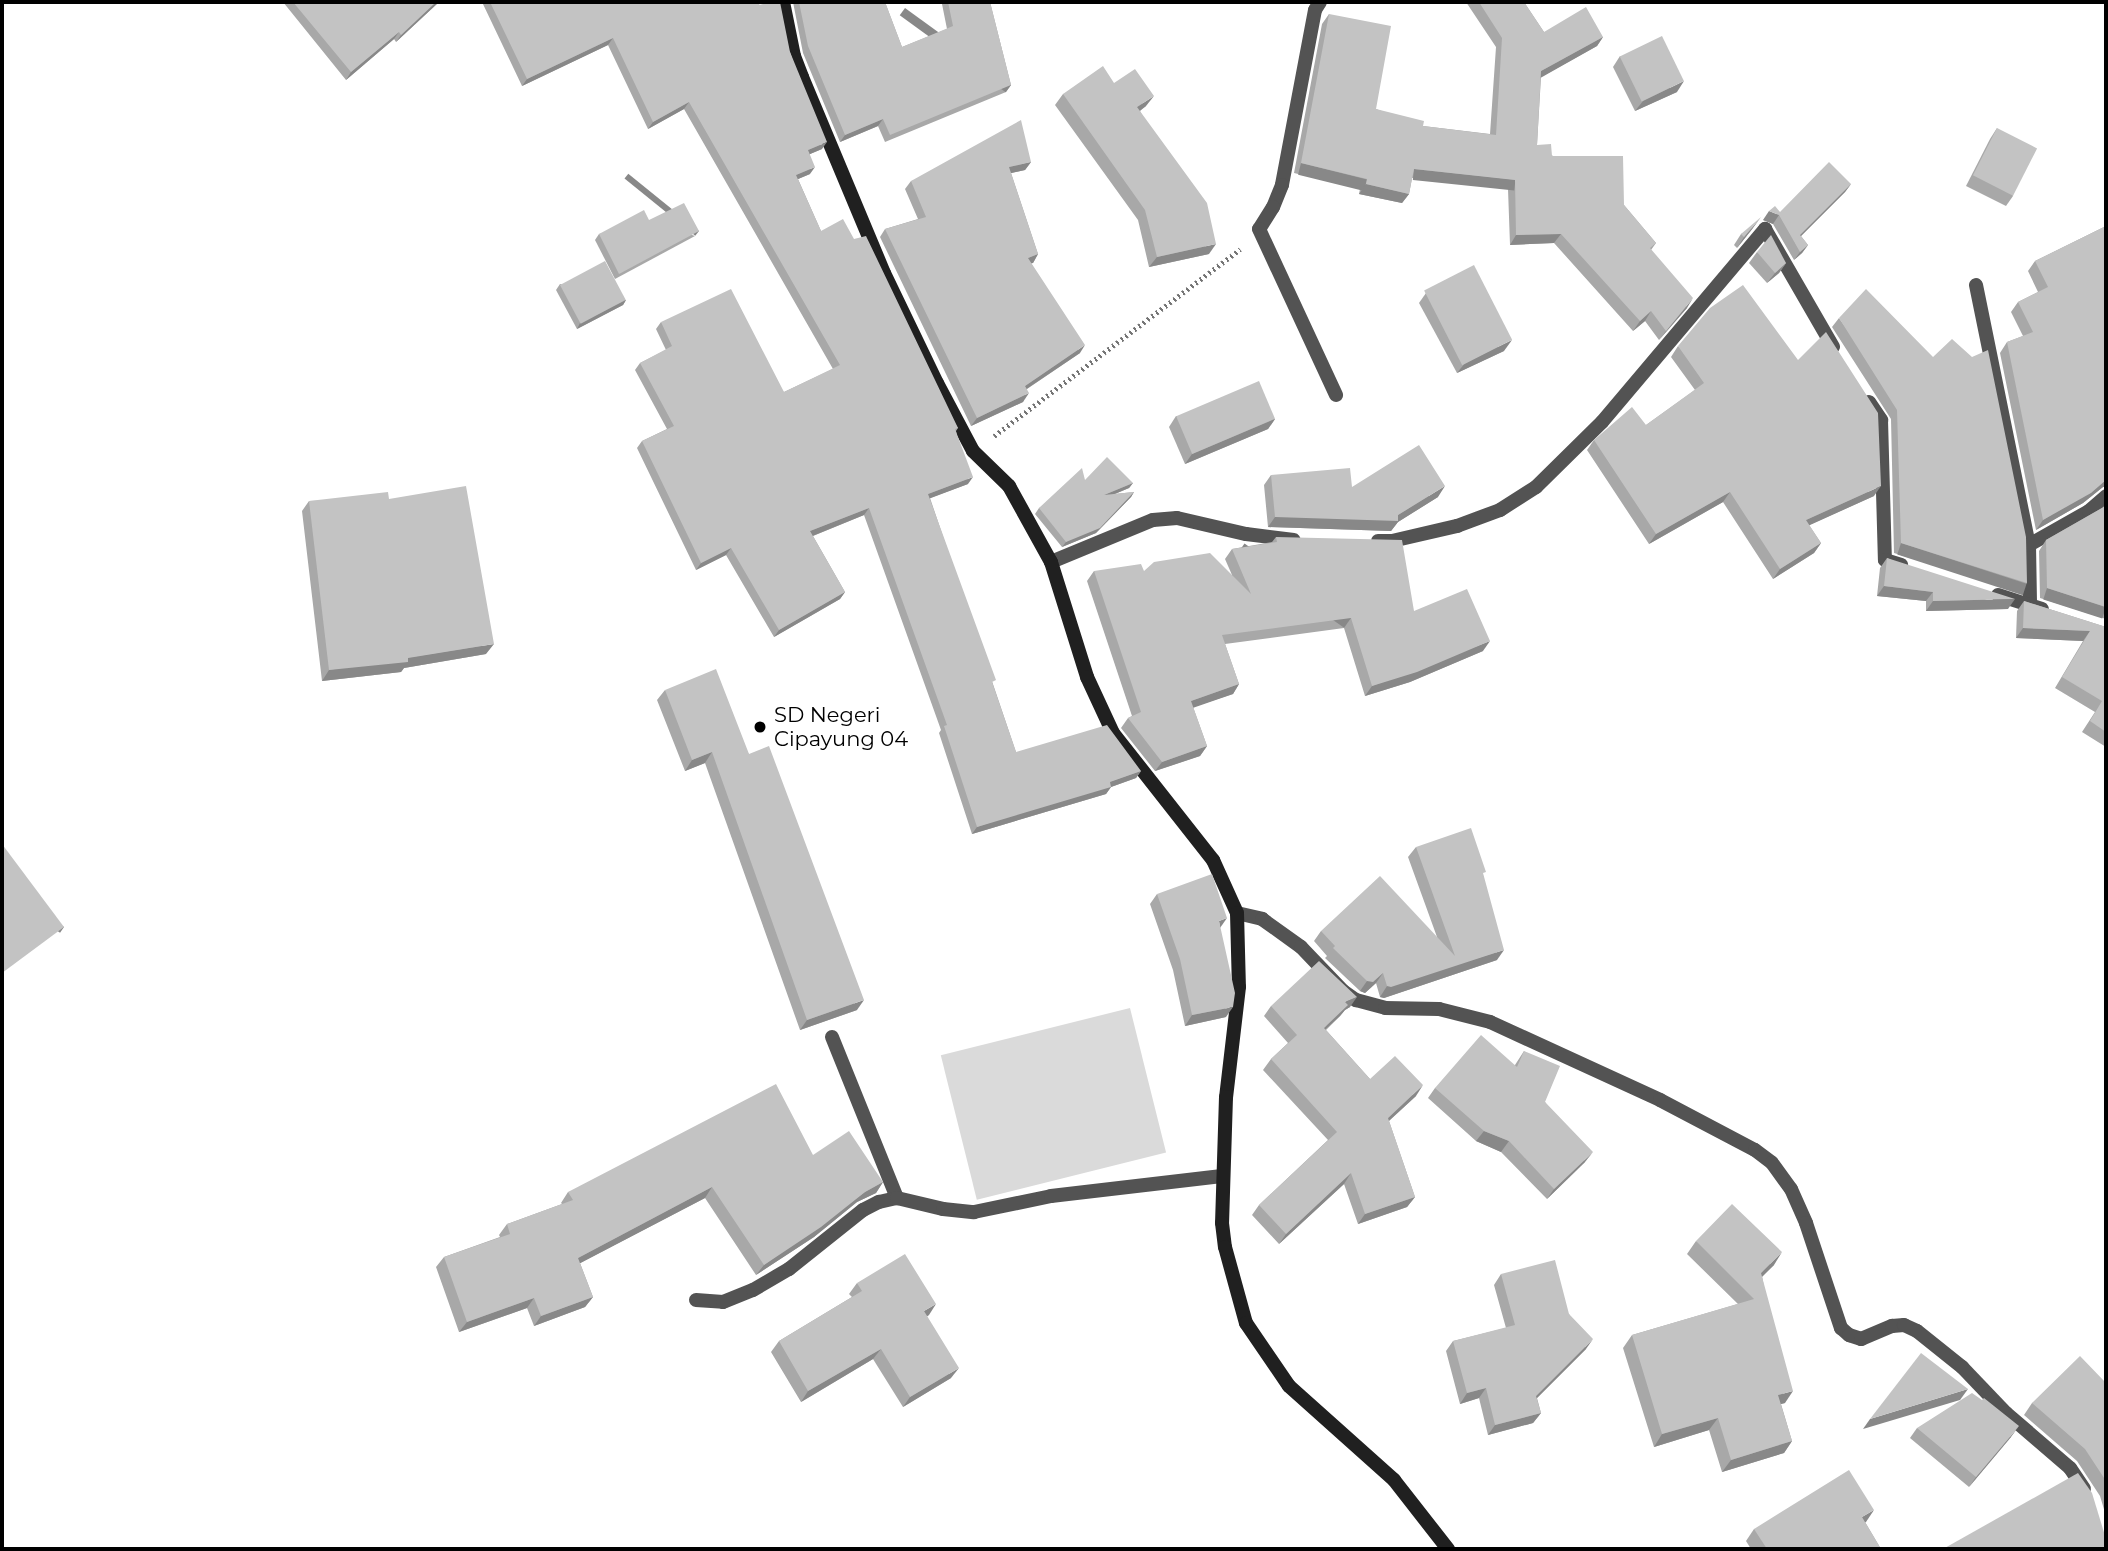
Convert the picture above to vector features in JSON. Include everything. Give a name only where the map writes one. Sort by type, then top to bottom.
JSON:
[{"type":"street","points":[[783,2],[794,56],[884,273],[973,452],[1009,486],[1051,562],[1099,707],[1113,733],[1213,860],[1237,913],[1239,987],[1222,1176],[1225,1247],[1237,1298],[1256,1341],[1289,1386],[1394,1480],[1448,1549]]},
{"type":"street","points":[[1320,2],[1315,10],[1282,185],[1273,207],[1259,229],[1336,395]]},
{"type":"street","points":[[1364,541],[1392,541],[1457,526],[1500,510],[1536,487],[1602,422],[1765,229],[1816,321],[1845,365]]},
{"type":"street","points":[[1976,285],[2029,545],[2030,605]]},
{"type":"street","points":[[1859,387],[1881,420],[1885,560],[1911,568]]},
{"type":"street","points":[[2029,545],[2089,511],[2106,496]]},
{"type":"street","points":[[1051,562],[1153,520],[1177,518],[1246,534],[1309,540]]},
{"type":"street","points":[[1977,589],[2055,613]]},
{"type":"street","points":[[1237,913],[1262,919],[1301,947],[1343,991],[1356,1000],[1385,1008],[1438,1009],[1490,1022],[1660,1100],[1755,1150],[1772,1163],[1791,1189],[1806,1223],[1841,1328],[1849,1335],[1861,1339],[1892,1326],[1904,1325],[1917,1331],[1962,1367],[2006,1413],[2070,1468],[2092,1501]]},
{"type":"street","points":[[832,1037],[897,1198]]},
{"type":"street","points":[[696,1300],[723,1303],[753,1290],[789,1269],[863,1210],[897,1198],[943,1209],[974,1212],[1051,1196],[1222,1176]]},
{"type":"path","points":[[973,452],[1238,250],[1259,229]]},
{"type":"shaded area","points":[[1130,1008],[1166,1153],[977,1200],[941,1055]]},
{"type":"building","points":[[293,2],[436,2],[401,35],[399,32],[351,72]]},
{"type":"building","points":[[490,2],[760,2],[759,5],[780,2],[790,52],[827,142],[808,150],[815,167],[796,175],[821,231],[843,219],[854,239],[866,236],[958,428],[955,429],[973,477],[928,494],[996,680],[992,682],[1016,752],[1107,725],[1141,771],[1110,782],[1111,787],[977,827],[944,726],[947,725],[869,508],[810,531],[845,592],[779,630],[731,548],[701,563],[642,441],[674,426],[640,363],[672,346],[661,322],[731,289],[784,392],[840,365],[689,102],[653,122],[613,38],[527,79]]},
{"type":"building","points":[[799,2],[885,2],[902,47],[953,26],[948,2],[990,2],[1011,85],[890,135],[883,119],[845,135],[808,46]]},
{"type":"building","points":[[1479,2],[1524,2],[1544,32],[1586,7],[1603,37],[1541,71],[1537,145],[1551,144],[1552,156],[1623,156],[1624,205],[1656,243],[1650,248],[1693,298],[1666,331],[1651,311],[1640,321],[1561,234],[1516,235],[1515,180],[1414,169],[1409,194],[1366,184],[1367,179],[1301,163],[1329,14],[1391,26],[1376,109],[1424,121],[1423,126],[1496,135],[1502,38]]},
{"type":"building","points":[[1662,36],[1684,81],[1642,102],[1620,57]]},
{"type":"building","points":[[1103,66],[1114,83],[1135,69],[1154,96],[1137,107],[1207,203],[1216,244],[1157,257],[1145,210],[1063,94]]},
{"type":"building","points":[[1021,120],[1031,162],[1009,167],[1038,254],[1028,258],[1085,345],[1025,386],[1029,393],[977,418],[885,229],[926,217],[911,181]]},
{"type":"building","points":[[1997,128],[2037,148],[2013,196],[1973,175]]},
{"type":"building","points":[[1829,162],[1851,184],[1800,235],[1808,245],[1800,252],[1779,215],[1769,211],[1775,206],[1780,212]]},
{"type":"building","points":[[684,203],[699,231],[619,274],[599,234],[644,210],[649,220]]},
{"type":"building","points":[[1761,217],[1744,237],[1741,234]]},
{"type":"building","points":[[2106,226],[2106,480],[2091,493],[2043,520],[2007,342],[2033,332],[2018,302],[2048,287],[2035,261]]},
{"type":"building","points":[[1771,235],[1786,263],[1775,273],[1757,252]]},
{"type":"building","points":[[605,261],[626,300],[581,324],[560,285]]},
{"type":"building","points":[[1474,265],[1512,340],[1462,365],[1424,290]]},
{"type":"building","points":[[1743,285],[1798,360],[1826,332],[1878,413],[1881,486],[1806,520],[1821,543],[1780,569],[1730,492],[1656,534],[1594,440],[1632,407],[1646,425],[1704,383],[1678,346],[1710,308]]},
{"type":"building","points":[[1866,289],[1933,357],[1952,339],[1972,357],[1988,350],[2026,537],[2027,583],[1901,543],[1897,410],[1839,318]]},
{"type":"building","points":[[1259,381],[1275,419],[1192,454],[1176,416]]},
{"type":"building","points":[[1419,445],[1445,486],[1398,515],[1398,521],[1275,517],[1271,475],[1350,468],[1352,487]]},
{"type":"building","points":[[1107,457],[1133,483],[1104,495],[1134,492],[1100,528],[1066,542],[1039,508],[1082,468],[1085,480]]},
{"type":"building","points":[[466,486],[494,644],[408,658],[408,662],[329,670],[309,501],[388,492],[389,499]]},
{"type":"building","points":[[2106,505],[2106,607],[2047,588],[2046,540]]},
{"type":"building","points":[[1276,537],[1402,540],[1414,611],[1467,589],[1490,641],[1417,672],[1372,686],[1351,618],[1222,635],[1239,684],[1191,701],[1207,746],[1162,762],[1128,718],[1141,712],[1094,571],[1141,564],[1144,571],[1154,562],[1210,553],[1251,594],[1232,549],[1277,542]]},
{"type":"building","points":[[1887,558],[2015,599],[1933,601],[1933,592],[1884,586]]},
{"type":"building","points":[[2024,601],[2106,627],[2106,732],[2090,721],[2102,701],[2062,677],[2090,631],[2023,628]]},
{"type":"building","points":[[716,669],[749,754],[769,746],[864,1000],[807,1020],[712,752],[692,760],[665,690]]},
{"type":"building","points":[[1471,828],[1486,872],[1483,873],[1504,950],[1391,987],[1387,986],[1383,973],[1373,982],[1367,981],[1333,948],[1335,946],[1321,931],[1380,876],[1455,956],[1416,847]]},
{"type":"building","points":[[2,844],[64,927],[2,973]]},
{"type":"building","points":[[1212,874],[1227,918],[1219,921],[1235,993],[1233,1007],[1192,1015],[1180,959],[1157,894]]},
{"type":"building","points":[[1319,961],[1357,997],[1345,1002],[1348,1005],[1324,1028],[1370,1079],[1395,1056],[1423,1085],[1388,1118],[1415,1197],[1365,1214],[1351,1173],[1286,1234],[1259,1205],[1337,1132],[1271,1059],[1297,1035],[1271,1006]]},
{"type":"building","points":[[1481,1035],[1517,1067],[1524,1051],[1560,1066],[1545,1102],[1593,1152],[1554,1189],[1509,1141],[1484,1131],[1435,1088]]},
{"type":"building","points":[[776,1084],[813,1155],[849,1131],[883,1182],[764,1265],[712,1187],[578,1258],[593,1297],[541,1316],[534,1298],[467,1322],[444,1257],[510,1234],[507,1224],[573,1200],[568,1192]]},
{"type":"building","points":[[1732,1204],[1782,1252],[1761,1273],[1793,1391],[1778,1395],[1792,1441],[1731,1460],[1718,1418],[1662,1434],[1632,1335],[1754,1299],[1696,1241]]},
{"type":"building","points":[[905,1254],[936,1304],[924,1311],[959,1368],[910,1397],[881,1349],[808,1391],[779,1341],[862,1291],[857,1283]]},
{"type":"building","points":[[1555,1260],[1569,1314],[1593,1339],[1536,1396],[1541,1413],[1495,1425],[1486,1388],[1467,1393],[1453,1341],[1515,1325],[1501,1274]]},
{"type":"building","points":[[1921,1353],[1968,1389],[1870,1419]]},
{"type":"building","points":[[2080,1356],[2106,1383],[2106,1481],[2085,1449],[2032,1403]]},
{"type":"building","points":[[1972,1393],[1982,1400],[1984,1398],[2019,1426],[1976,1477],[1917,1428]]},
{"type":"building","points":[[1849,1470],[1874,1510],[1862,1517],[1881,1549],[1767,1549],[1754,1529]]},
{"type":"building","points":[[2078,1473],[2092,1493],[2106,1539],[2106,1549],[1943,1549]]},
{"type":"place","name":"SD Negeri Cipayung 04","points":[[760,727]]}]
